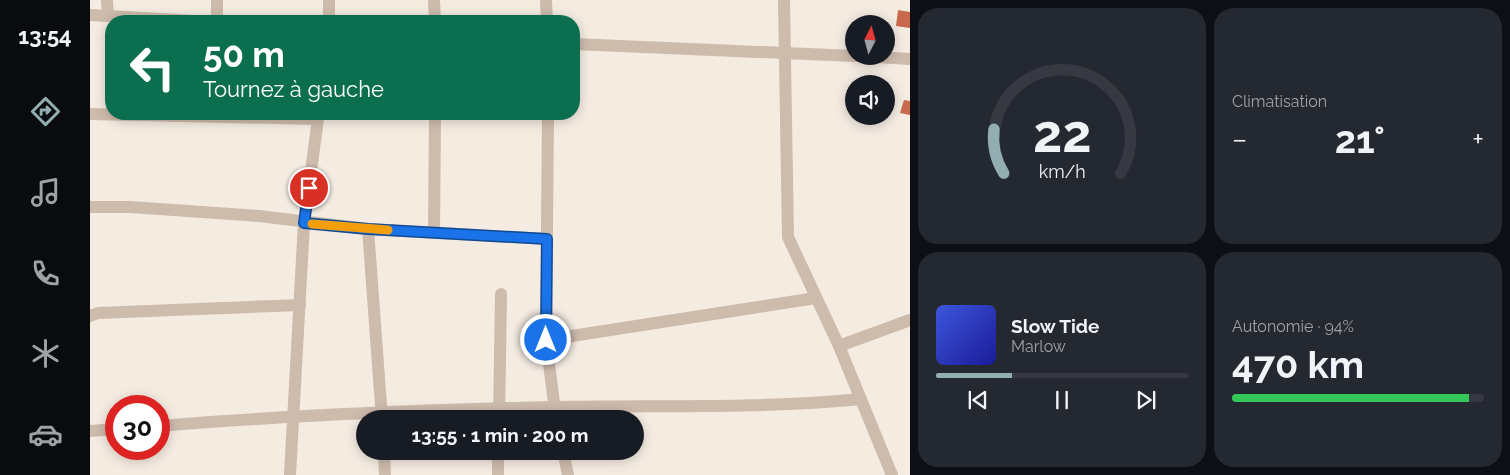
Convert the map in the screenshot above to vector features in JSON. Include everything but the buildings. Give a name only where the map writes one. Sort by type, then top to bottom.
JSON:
[{"type":"street","points":[[107,0],[108,15]]},
{"type":"street","points":[[217,0],[218,15]]},
{"type":"street","points":[[329,0],[329,15]]},
{"type":"street","points":[[434,0],[435,15]]},
{"type":"street","points":[[546,0],[547,15]]},
{"type":"street","points":[[784,0],[788,237],[839,346],[892,475]]},
{"type":"street","points":[[90,15],[105,16]]},
{"type":"street","points":[[580,44],[845,56]]},
{"type":"street","points":[[895,57],[910,58]]},
{"type":"street","points":[[90,114],[105,114]]},
{"type":"street","points":[[290,475],[304,223],[318,120]]},
{"type":"street","points":[[434,233],[435,120]]},
{"type":"street","points":[[548,120],[546,340],[555,410]]},
{"type":"street","points":[[90,207],[259,216],[304,223],[368,229],[547,239]]},
{"type":"street","points":[[368,229],[381,410]]},
{"type":"street","points":[[499,410],[500,294]]},
{"type":"street","points":[[546,340],[816,298]]},
{"type":"street","points":[[90,316],[98,313],[300,305]]},
{"type":"street","points":[[839,346],[910,320]]},
{"type":"street","points":[[640,410],[810,404],[861,398]]},
{"type":"street","points":[[170,425],[293,415],[356,416]]},
{"type":"street","points":[[90,431],[105,430]]},
{"type":"street","points":[[384,460],[385,475]]},
{"type":"street","points":[[498,460],[498,475]]},
{"type":"street","points":[[565,460],[568,475]]},
{"type":"slow traffic","points":[[312,224],[388,230]]},
{"type":"route","points":[[309,188],[304,223],[368,229],[547,239],[546,340]]}]
